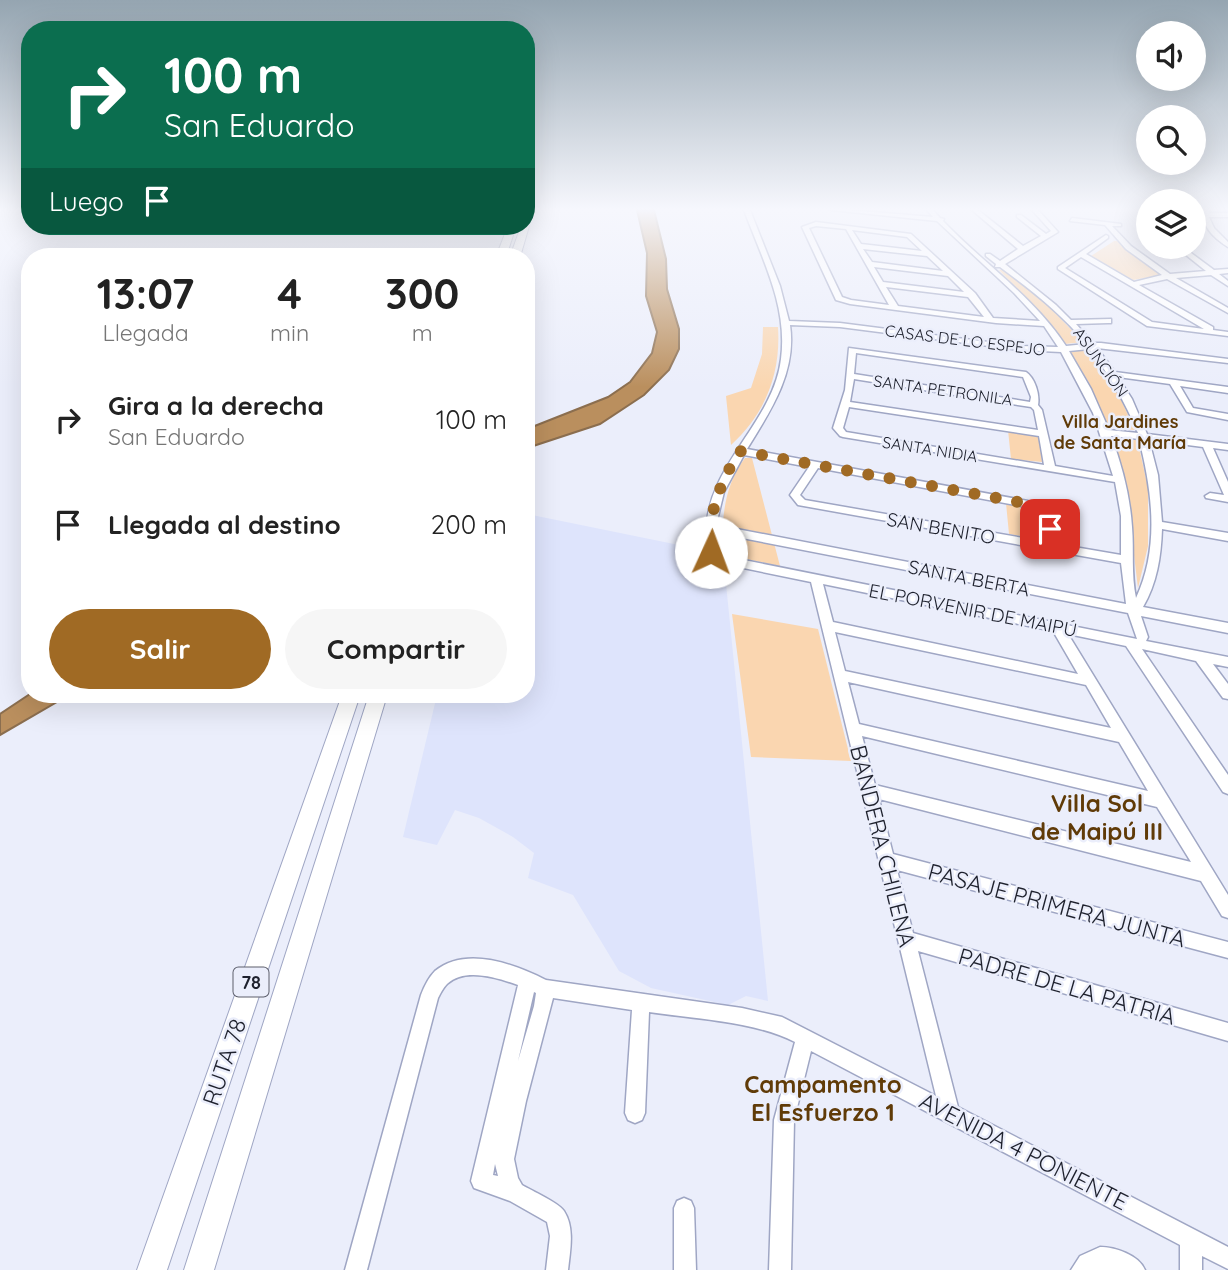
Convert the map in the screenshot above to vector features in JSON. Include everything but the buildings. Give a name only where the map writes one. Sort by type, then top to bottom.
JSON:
[{"type":"highway","name":"RUTA 78","points":[[152,1270],[349,703]]},
{"type":"highway","name":"RUTA 78","points":[[199,1270],[376,703]]},
{"type":"street","points":[[711,528],[720,485],[763,420],[781,381],[786,357],[786,323],[768,269]]},
{"type":"street","points":[[825,269],[840,299],[895,308],[1043,321]]},
{"type":"street","points":[[872,269],[895,308]]},
{"type":"street","points":[[913,269],[952,274]]},
{"type":"street","points":[[947,269],[972,295],[989,318]]},
{"type":"street","name":"ASUNCIÓN","points":[[1000,269],[1063,349],[1085,385],[1105,432],[1126,517],[1128,588],[1135,610],[1136,640]]},
{"type":"street","name":"ASUNCIÓN","points":[[1002,269],[1038,291],[1072,322],[1092,345],[1114,374],[1143,435],[1154,472],[1157,525],[1151,573],[1144,596],[1135,610]]},
{"type":"street","points":[[1062,269],[1150,324],[1228,334]]},
{"type":"street","points":[[1108,269],[1216,333]]},
{"type":"street","points":[[1158,269],[1228,311]]},
{"type":"street","points":[[1134,284],[1167,276],[1217,270],[1228,277]]},
{"type":"street","points":[[1217,270],[1228,284]]},
{"type":"street","points":[[881,284],[972,295]]},
{"type":"street","points":[[1072,322],[1108,321]]},
{"type":"street","name":"CASAS DE LO ESPEJO","points":[[786,323],[840,325],[1010,348],[1063,349],[1092,345],[1228,360]]},
{"type":"street","name":"SANTA PETRONILA","points":[[851,376],[1034,405],[1035,397],[1025,375],[852,350]]},
{"type":"street","name":"SANTA NIDIA","points":[[852,350],[846,404],[838,428],[849,436],[1117,476]]},
{"type":"street","points":[[1114,374],[1228,390]]},
{"type":"street","points":[[1172,382],[1189,410],[1228,417]]},
{"type":"street","name":"SANTA NIDIA","points":[[846,404],[1044,435]]},
{"type":"street","points":[[1034,405],[1038,410],[1049,464]]},
{"type":"street","points":[[1105,432],[1228,447]]},
{"type":"street","points":[[1207,444],[1228,494]]},
{"type":"street","points":[[740,451],[1024,503],[1038,509],[1046,518],[1052,547]]},
{"type":"street","name":"SAN BENITO","points":[[815,466],[795,495],[802,503],[1127,560]]},
{"type":"street","points":[[1210,496],[1228,499]]},
{"type":"street","points":[[1157,525],[1228,537]]},
{"type":"street","name":"EL PORVENIR DE MAIPÚ","points":[[711,528],[715,556],[816,579],[1136,640],[1228,662]]},
{"type":"street","name":"SANTA BERTA","points":[[711,528],[1228,628]]},
{"type":"street","name":"BANDERA CHILENA","points":[[816,579],[950,1113]]},
{"type":"street","points":[[828,626],[1089,681]]},
{"type":"street","points":[[1057,627],[1228,910]]},
{"type":"street","points":[[1136,640],[1228,787]]},
{"type":"street","points":[[1200,656],[1228,694]]},
{"type":"street","points":[[840,675],[1124,737]]},
{"type":"street","points":[[853,728],[1162,801]]},
{"type":"street","points":[[869,790],[1206,874]]},
{"type":"street","name":"PASAJE PRIMERA JUNTA","points":[[886,859],[1228,950]]},
{"type":"street","name":"PADRE DE LA PATRIA","points":[[907,940],[1228,1032]]},
{"type":"street","points":[[356,1270],[430,995],[442,976],[466,967],[528,979],[545,988],[742,1017],[782,1026]]},
{"type":"street","points":[[528,979],[481,1181],[515,1192],[551,1212],[559,1221],[561,1236],[557,1270]]},
{"type":"street","points":[[515,1192],[509,1182],[504,1159],[545,988]]},
{"type":"street","points":[[635,1113],[641,1004]]},
{"type":"street","name":"AVENIDA 4 PONIENTE","points":[[782,1026],[1228,1258]]},
{"type":"street","points":[[780,1270],[784,1120],[805,1038]]},
{"type":"street","points":[[684,1208],[685,1270]]},
{"type":"street","points":[[1191,1238],[1191,1270]]},
{"type":"street","points":[[1082,1270],[1095,1258],[1111,1258],[1127,1266]]},
{"type":"shaded area","points":[[647,269],[666,269],[667,289],[679,329],[679,349],[669,370],[644,395],[600,424],[535,445],[535,426],[608,397],[630,382],[652,353],[657,332],[646,296]]},
{"type":"shaded area","points":[[1004,269],[1041,298],[1083,342],[1065,344],[1051,324],[999,270]]},
{"type":"shaded area","points":[[1114,269],[1154,269],[1161,275],[1133,280]]},
{"type":"shaded area","points":[[763,327],[778,327],[774,376],[754,420],[731,445],[726,396],[751,388],[762,354]]},
{"type":"shaded area","points":[[1087,348],[1115,387],[1135,430],[1108,428],[1088,381],[1069,351]]},
{"type":"shaded area","points":[[1008,430],[1039,437],[1042,462],[1011,459]]},
{"type":"shaded area","points":[[1110,436],[1137,438],[1148,488],[1148,546],[1138,588],[1126,489]]},
{"type":"shaded area","points":[[745,458],[752,458],[780,566],[723,554],[725,504],[732,480]]},
{"type":"shaded area","points":[[1006,503],[1021,506],[1042,521],[1042,537],[1038,539],[1009,534]]},
{"type":"shaded area","points":[[535,516],[723,554],[768,1001],[746,996],[728,1005],[651,988],[619,971],[573,895],[528,878],[534,853],[513,837],[479,818],[455,810],[437,845],[403,837],[435,703],[535,703]]},
{"type":"shaded area","points":[[732,614],[818,629],[851,761],[751,757]]},
{"type":"shaded area","points":[[21,700],[21,703],[55,703],[0,735],[0,714]]},
{"type":"district","name":"Villa Jardines de Santa María","points":[[1120,431]]},
{"type":"district","name":"Villa Sol de Maipú III","points":[[1097,817]]},
{"type":"district","name":"Campamento El Esfuerzo 1","points":[[823,1098]]},
{"type":"route","points":[[711,552],[710,535],[717,495],[740,451],[1024,503],[1041,512],[1050,529]]}]
